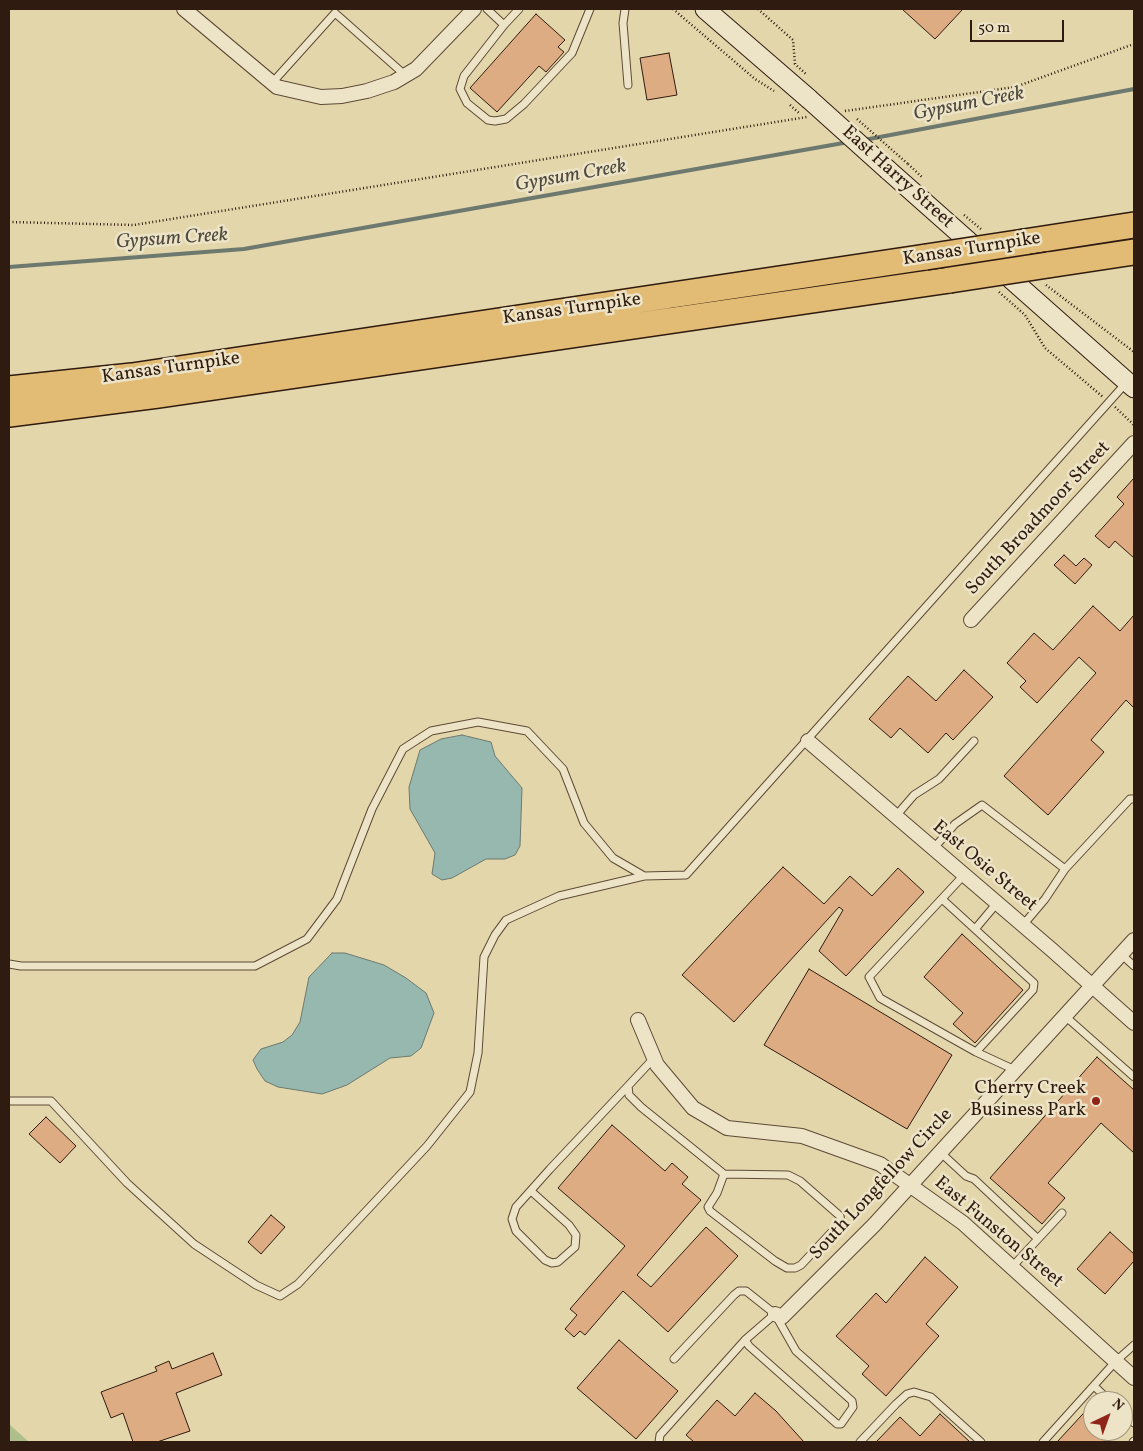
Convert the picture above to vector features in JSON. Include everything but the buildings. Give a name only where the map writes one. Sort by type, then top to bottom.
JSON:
[{"type":"highway","name":"Kansas Turnpike","points":[[9,389],[132,376],[1134,225]]},
{"type":"highway","name":"Kansas Turnpike","points":[[9,414],[158,396],[1134,252]]},
{"type":"main road","name":"East Harry Street","points":[[705,9],[810,108],[888,170],[1131,385]]},
{"type":"street","points":[[184,9],[272,83],[298,94],[322,97],[342,96],[367,91],[394,82],[416,69],[474,9]]},
{"type":"street","name":"South Broadmoor Street","points":[[971,620],[1134,443]]},
{"type":"street","name":"East Osie Street","points":[[808,741],[1134,1023]]},
{"type":"street","name":"South Longfellow Circle","points":[[775,1314],[782,1317],[874,1225],[1134,940]]},
{"type":"street","name":"East Funston Street","points":[[638,1020],[657,1065],[693,1108],[727,1128],[802,1136],[880,1164],[911,1184],[963,1223],[1134,1378]]},
{"type":"lane","points":[[487,9],[504,26]]},
{"type":"lane","points":[[519,9],[464,76],[460,89],[467,103],[488,120],[495,121],[506,118],[524,104],[572,52],[590,9]]},
{"type":"lane","points":[[625,9],[623,23],[628,85]]},
{"type":"lane","points":[[272,83],[335,13],[405,75]]},
{"type":"lane","points":[[9,1101],[52,1101],[127,1183],[194,1244],[256,1285],[280,1296],[298,1284],[414,1160],[470,1092],[478,1053],[484,957],[506,920],[559,896],[644,876],[686,875],[808,741],[1109,402],[1131,385]]},
{"type":"lane","points":[[9,964],[21,966],[255,966],[307,939],[337,900],[372,809],[403,749],[431,732],[478,722],[527,731],[563,769],[584,823],[613,858],[644,876]]},
{"type":"lane","points":[[895,817],[914,795],[939,779],[974,741]]},
{"type":"lane","points":[[1023,925],[1044,900],[1065,869],[1130,799],[1134,799]]},
{"type":"lane","points":[[933,849],[955,824],[982,805],[1065,869]]},
{"type":"lane","points":[[964,875],[869,976],[880,998],[976,1052],[1015,1070]]},
{"type":"lane","points":[[939,902],[976,928],[1034,983],[1033,990],[976,1052]]},
{"type":"lane","points":[[976,928],[997,903]]},
{"type":"lane","points":[[1121,954],[1134,966]]},
{"type":"lane","points":[[1065,1016],[1134,1077]]},
{"type":"lane","points":[[531,1191],[569,1225],[576,1235],[575,1247],[558,1262],[552,1263],[545,1260],[516,1230],[512,1219],[516,1207],[654,1058]]},
{"type":"lane","points":[[628,1086],[629,1095],[641,1107],[724,1174],[788,1175],[800,1182],[840,1216],[841,1222],[801,1266],[787,1268],[775,1261],[710,1211],[708,1207],[717,1193],[724,1174]]},
{"type":"lane","points":[[940,1152],[966,1176],[974,1179],[1037,1238]]},
{"type":"lane","points":[[1012,1267],[1062,1213]]},
{"type":"lane","points":[[674,1359],[739,1291],[746,1291],[775,1314],[796,1351],[852,1401],[853,1408],[841,1424],[837,1424],[749,1346],[745,1340]]},
{"type":"lane","points":[[659,1442],[660,1435],[745,1340],[775,1314]]},
{"type":"lane","points":[[1043,1442],[1134,1345]]},
{"type":"lane","points":[[1094,1386],[1099,1391]]},
{"type":"lane","points":[[860,1442],[906,1394],[914,1392],[931,1397],[981,1442]]},
{"type":"path","points":[[673,9],[756,79],[780,96]]},
{"type":"path","points":[[758,9],[793,40],[795,64],[808,76]]},
{"type":"path","points":[[841,112],[1015,86],[1134,44]]},
{"type":"path","points":[[785,100],[790,105]]},
{"type":"path","points":[[840,104],[908,164]]},
{"type":"path","points":[[9,222],[134,225],[810,108]]},
{"type":"path","points":[[996,288],[1025,315],[1045,348],[1134,425]]},
{"type":"green space","points":[[9,1424],[29,1442],[9,1442]]},
{"type":"water","points":[[462,735],[491,742],[495,756],[522,788],[520,846],[515,855],[505,859],[486,859],[452,878],[442,880],[432,874],[435,853],[410,809],[409,787],[420,750],[441,739]]},
{"type":"water","points":[[332,953],[345,953],[384,965],[426,993],[434,1013],[421,1048],[411,1056],[390,1058],[347,1085],[322,1094],[278,1087],[265,1081],[253,1060],[261,1049],[283,1042],[292,1035],[300,1022],[309,977]]},
{"type":"waterway","name":"Gypsum Creek","points":[[864,140],[1134,89]]},
{"type":"waterway","name":"Gypsum Creek","points":[[9,267],[244,249],[849,142]]},
{"type":"place","name":"Cherry Creek Business Park","points":[[1096,1101]]}]
